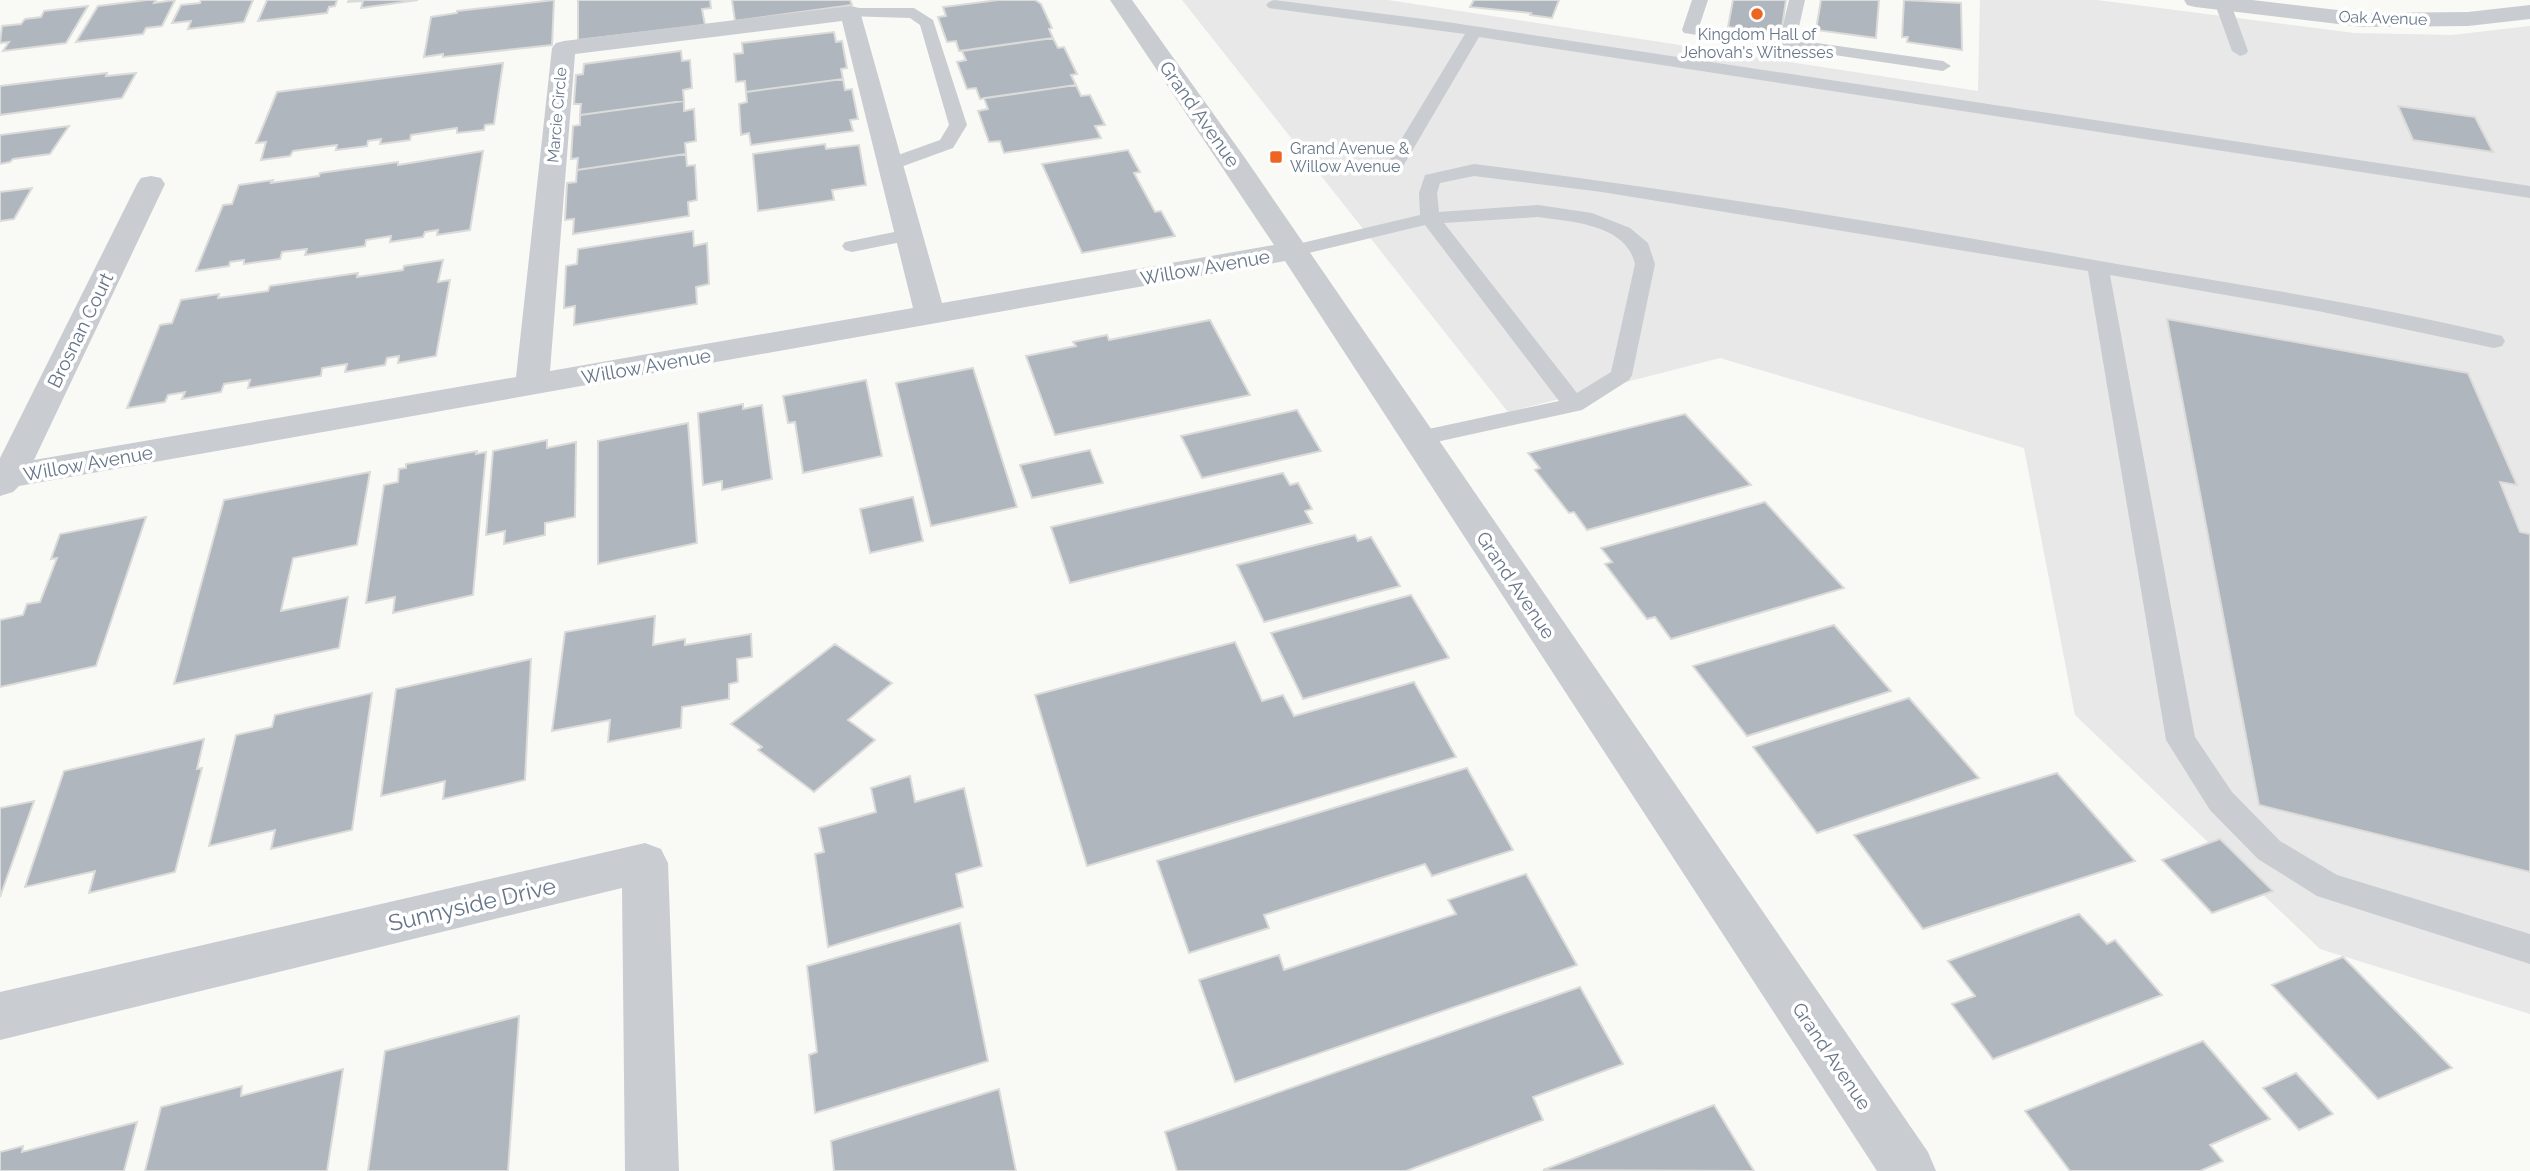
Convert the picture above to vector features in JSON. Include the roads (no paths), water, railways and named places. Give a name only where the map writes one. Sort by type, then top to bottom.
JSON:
[{"type":"street","name":"Grand Avenue","points":[[1121,0],[1909,1171]]},
{"type":"street","name":"Oak Avenue","points":[[2195,0],[2363,20],[2417,21],[2530,12]]},
{"type":"street","points":[[851,13],[930,315]]},
{"type":"street","name":"Marcie Circle","points":[[532,386],[564,48],[851,13]]},
{"type":"street","name":"Brosnan Court","points":[[3,479],[151,184]]},
{"type":"street","name":"Willow Avenue","points":[[3,479],[1292,251]]},
{"type":"street","name":"Sunnyside Drive","points":[[0,1016],[645,863],[652,1171]]},
{"type":"lane","points":[[1700,0],[1690,30],[1942,66]]},
{"type":"lane","points":[[1787,43],[1797,0]]},
{"type":"lane","points":[[2223,4],[2239,51]]},
{"type":"lane","points":[[1274,5],[1474,32],[2530,192]]},
{"type":"lane","name":"Marcie Circle","points":[[851,13],[914,13],[927,23],[958,125],[947,144],[891,164]]},
{"type":"lane","points":[[1392,168],[1474,32]]},
{"type":"lane","points":[[1574,405],[1430,218],[1428,193],[1432,179],[1474,170],[1602,186],[2380,316],[2494,341]]},
{"type":"lane","points":[[1292,251],[1430,218],[1538,211],[1592,219],[1623,232],[1641,247],[1645,264],[1621,376],[1574,405],[1418,438]]},
{"type":"lane","points":[[852,246],[909,235]]},
{"type":"lane","points":[[2098,267],[2180,740],[2221,800],[2269,850],[2328,886],[2530,949]]},
{"type":"place","name":"Kingdom Hall of Jehovah's Witnesses","points":[[1757,14]]},
{"type":"place","name":"Grand Avenue & Willow Avenue","points":[[1276,157]]}]
